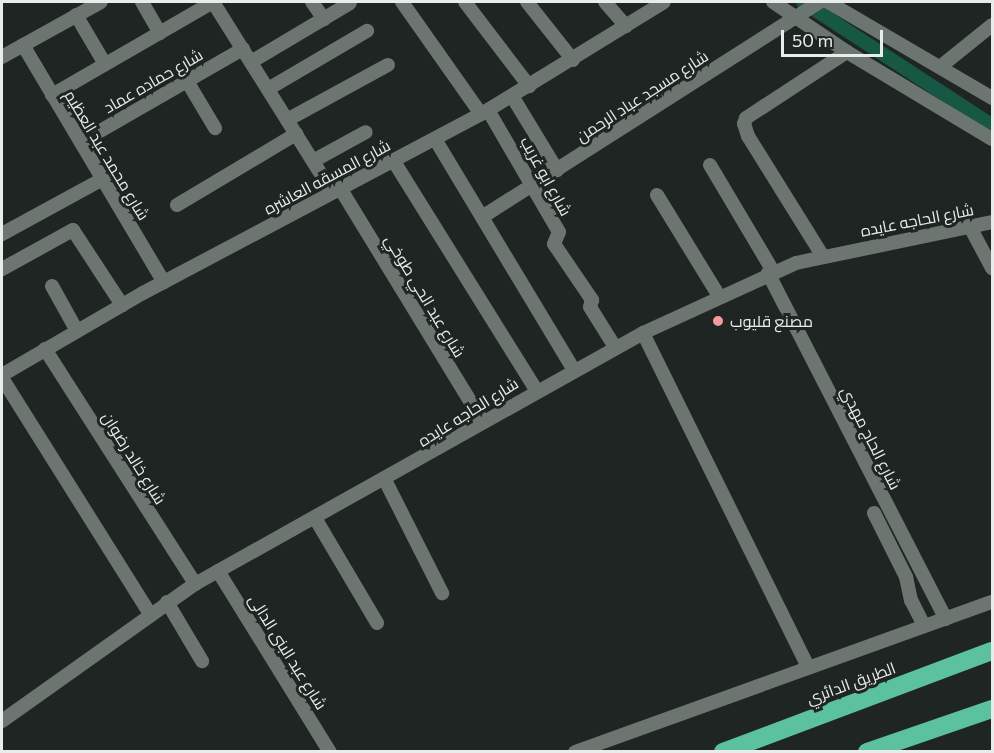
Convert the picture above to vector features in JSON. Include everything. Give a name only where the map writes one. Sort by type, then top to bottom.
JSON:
[{"type":"highway","name":"الطريق الدائري","points":[[723,752],[993,651]]},
{"type":"highway","points":[[867,752],[993,710]]},
{"type":"street","points":[[2,57],[101,2]]},
{"type":"street","points":[[142,2],[160,33]]},
{"type":"street","points":[[52,95],[213,2]]},
{"type":"street","name":"شارع عبد الحي طوخي","points":[[213,2],[313,161],[336,190],[482,421]]},
{"type":"street","points":[[312,2],[324,19]]},
{"type":"street","name":"شارع ابو غريب","points":[[402,2],[521,164],[519,167],[559,234],[554,244],[592,300],[590,307],[615,347]]},
{"type":"street","points":[[465,2],[529,86]]},
{"type":"street","points":[[527,2],[573,60]]},
{"type":"street","points":[[605,2],[626,26]]},
{"type":"street","name":"شارع المسقه العاشره","points":[[2,377],[122,305],[484,112],[573,60],[664,2]]},
{"type":"street","points":[[773,2],[847,52],[993,140]]},
{"type":"street","points":[[828,2],[993,98]]},
{"type":"street","name":"شارع مسجد عباد الرحمن","points":[[482,218],[794,18],[828,2]]},
{"type":"street","points":[[251,62],[350,3]]},
{"type":"street","points":[[76,15],[105,64]]},
{"type":"street","points":[[940,67],[993,25]]},
{"type":"street","points":[[268,89],[368,31]]},
{"type":"street","name":"شارع محمد عبد العظيم","points":[[23,45],[164,282]]},
{"type":"street","name":"شارع حماده عماد","points":[[81,142],[243,49]]},
{"type":"street","points":[[822,255],[748,136],[744,124],[746,118],[847,52]]},
{"type":"street","points":[[287,120],[388,65]]},
{"type":"street","points":[[187,81],[214,128]]},
{"type":"street","points":[[512,96],[557,170]]},
{"type":"street","points":[[313,161],[366,132]]},
{"type":"street","points":[[177,205],[296,134]]},
{"type":"street","points":[[435,139],[573,369]]},
{"type":"street","points":[[393,160],[536,390]]},
{"type":"street","name":"شارع الحاج مهدي","points":[[710,165],[770,272],[946,619]]},
{"type":"street","points":[[2,234],[103,179]]},
{"type":"street","points":[[657,195],[719,296]]},
{"type":"street","name":"شارع الحاجه عايده","points":[[2,721],[195,584],[385,480],[482,421],[615,347],[770,272],[822,255],[993,222]]},
{"type":"street","points":[[969,225],[993,268]]},
{"type":"street","points":[[2,269],[68,231],[78,234],[122,305]]},
{"type":"street","points":[[52,286],[77,331]]},
{"type":"street","points":[[643,333],[808,667]]},
{"type":"street","name":"شارع خالد رضوان","points":[[45,350],[195,584]]},
{"type":"street","points":[[2,377],[150,614]]},
{"type":"street","points":[[385,480],[442,593]]},
{"type":"street","points":[[874,513],[906,577],[911,600],[924,626]]},
{"type":"street","points":[[315,518],[377,623]]},
{"type":"street","name":"شارع عبد البنى الدالى","points":[[218,571],[330,752]]},
{"type":"street","points":[[167,602],[202,661]]},
{"type":"street","points":[[575,752],[993,602]]},
{"type":"waterway","points":[[803,2],[992,125]]},
{"type":"place","name":"مصنع قليوب","points":[[718,321]]}]
